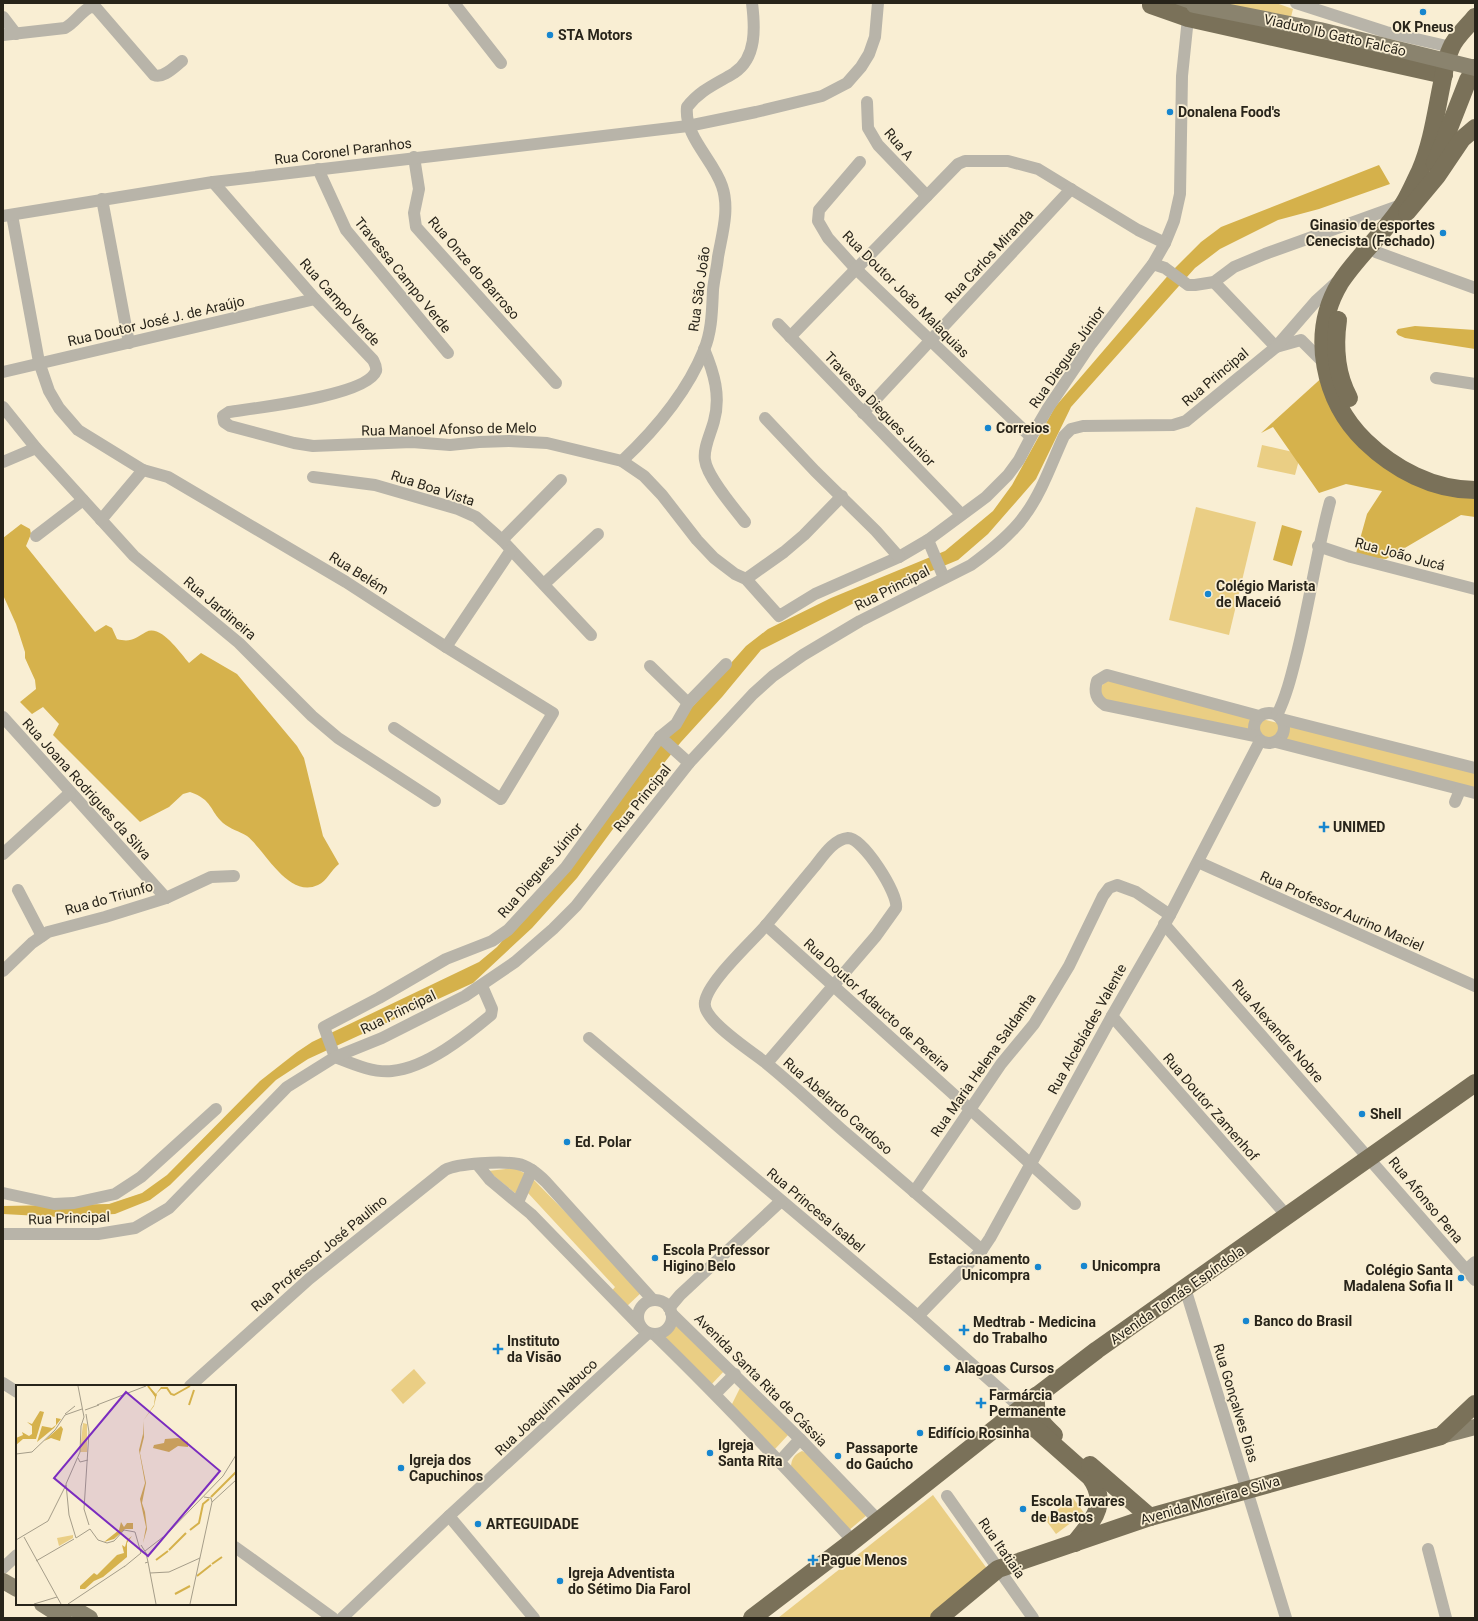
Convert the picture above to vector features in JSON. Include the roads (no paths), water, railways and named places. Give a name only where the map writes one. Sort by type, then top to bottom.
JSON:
[{"type":"highway","points":[[1147,4],[1191,12],[1381,62],[1444,75]]},
{"type":"highway","points":[[1475,17],[1451,47],[1429,144],[1420,170],[1404,204],[1339,285],[1328,310],[1324,333],[1326,374],[1336,400],[1348,422],[1377,452],[1411,474],[1447,487],[1475,490]]},
{"type":"highway","points":[[1428,187],[1433,170],[1468,80],[1475,68]]},
{"type":"highway","points":[[1475,128],[1462,139],[1428,187],[1376,252],[1350,290],[1339,314],[1335,340],[1336,361],[1343,388],[1356,413],[1390,448],[1414,463],[1438,473],[1459,477],[1475,477]]},
{"type":"highway","name":"Avenida Tomás Espíndola","points":[[752,1618],[853,1541],[1036,1396],[1185,1288],[1475,1084]]},
{"type":"highway","points":[[1036,1396],[1036,1414],[1044,1426],[1098,1471],[1121,1494],[1150,1517]]},
{"type":"highway","points":[[1441,1436],[1475,1404]]},
{"type":"highway","points":[[1002,1423],[1025,1425],[1037,1430],[1090,1477],[1097,1486],[1100,1497],[1098,1509]]},
{"type":"highway","name":"Avenida Moreira e Silva","points":[[939,1618],[998,1569],[1150,1517],[1441,1436]]},
{"type":"highway","points":[[1075,1543],[1098,1509],[1109,1498],[1121,1494]]},
{"type":"main road","name":"Viaduto Ib Gatto Falcão","points":[[1191,12],[1320,30],[1475,68]]},
{"type":"main road","name":"Avenida Moreira e Silva","points":[[1441,1436],[1475,1427]]},
{"type":"main road","points":[[3,1569],[16,1576]]},
{"type":"main road","points":[[3,1581],[16,1588]]},
{"type":"main road","points":[[44,1605],[64,1618]]},
{"type":"main road","points":[[68,1605],[90,1618]]},
{"type":"street","points":[[454,3],[501,63]]},
{"type":"street","points":[[688,126],[687,107],[696,96],[742,66],[749,55],[753,43],[754,21],[752,3]]},
{"type":"street","name":"Rua Coronel Paranhos","points":[[7,216],[102,199],[213,182],[414,157],[688,126],[822,96],[847,83],[861,67],[869,54],[875,37],[878,3]]},
{"type":"street","points":[[1296,3],[1386,32],[1451,47]]},
{"type":"street","points":[[3,35],[65,28],[71,25],[84,10],[94,7],[157,76],[164,75],[182,61]]},
{"type":"street","name":"Rua Diegues Júnior","points":[[779,616],[815,594],[899,557],[928,540],[961,514],[986,497],[1008,475],[1020,460],[1031,437],[1091,344],[1153,264],[1165,243],[1174,221],[1180,194],[1182,76],[1191,12]]},
{"type":"street","points":[[3,18],[16,34]]},
{"type":"street","points":[[1381,62],[1386,32]]},
{"type":"street","name":"Rua A","points":[[867,102],[868,128],[878,146],[927,196]]},
{"type":"street","name":"Rua São João","points":[[622,461],[648,437],[682,391],[704,350],[711,321],[714,289],[726,212],[725,197],[722,184],[688,126]]},
{"type":"street","name":"Rua Onze do Barroso","points":[[414,157],[419,189],[414,213],[416,227],[556,383]]},
{"type":"street","points":[[790,337],[855,268],[958,164],[965,161],[1008,161],[1038,169],[1138,230],[1165,243]]},
{"type":"street","name":"Rua Doutor João Malaquias","points":[[860,162],[819,210],[818,221],[828,238],[855,268],[1031,437]]},
{"type":"street","name":"Travessa Campo Verde","points":[[318,169],[346,230],[448,354]]},
{"type":"street","name":"Rua Campo Verde","points":[[213,182],[315,299],[376,365],[375,373],[368,379],[334,394],[238,411]]},
{"type":"street","name":"Rua Carlos Miranda","points":[[863,413],[931,342],[1071,189]]},
{"type":"street","points":[[102,199],[128,343]]},
{"type":"street","points":[[1153,264],[1165,268],[1188,285],[1196,286],[1214,282],[1234,267],[1264,254],[1404,204]]},
{"type":"street","name":"Rua Belém","points":[[7,216],[39,362],[49,391],[59,408],[78,430],[143,470],[168,477],[346,582],[446,648],[553,713],[501,799],[394,728]]},
{"type":"street","points":[[1376,252],[1475,288]]},
{"type":"street","name":"Rua Principal","points":[[3,1234],[98,1234],[135,1228],[170,1208],[287,1087],[334,1055],[424,1018],[482,986],[515,962],[553,929],[576,906],[689,763],[753,694],[773,676],[803,655],[860,621],[943,575],[971,565],[1020,522],[1039,491],[1064,436],[1071,429],[1083,426],[1173,425],[1186,421],[1276,347],[1316,301],[1349,271]]},
{"type":"street","points":[[1214,282],[1276,347]]},
{"type":"street","name":"Rua Doutor José J. de Araújo","points":[[3,372],[39,362],[128,343],[315,299]]},
{"type":"street","name":"Travessa Diegues Junior","points":[[778,324],[961,514]]},
{"type":"street","name":"Rua Principal","points":[[1276,347],[1301,340],[1325,364]]},
{"type":"street","points":[[704,350],[717,384],[716,410],[706,451],[706,465],[721,491],[745,522]]},
{"type":"street","points":[[1436,378],[1475,384]]},
{"type":"street","name":"Rua Jardineira","points":[[3,407],[36,448],[134,556],[240,643],[312,716],[338,738],[435,800]]},
{"type":"street","name":"Rua Manoel Afonso de Melo","points":[[238,411],[225,414],[223,416],[224,422],[230,426],[294,443],[339,446],[412,442],[450,446],[479,442],[547,443],[622,461],[644,476],[662,495],[697,540],[714,558],[735,574],[746,579],[779,616]]},
{"type":"street","points":[[765,418],[815,471],[876,531],[899,557]]},
{"type":"street","points":[[3,462],[36,448]]},
{"type":"street","points":[[101,520],[143,470]]},
{"type":"street","name":"Rua Boa Vista","points":[[313,477],[375,485],[458,509],[476,517],[502,540],[591,635]]},
{"type":"street","points":[[502,540],[561,480]]},
{"type":"street","points":[[746,579],[794,543],[842,496]]},
{"type":"street","points":[[36,536],[82,500]]},
{"type":"street","points":[[1259,716],[1107,675],[1097,681],[1095,689],[1098,698],[1105,704],[1258,739],[1269,744],[1276,742],[1282,736],[1284,727],[1279,717],[1303,629],[1318,546],[1330,502]]},
{"type":"street","points":[[544,584],[598,534]]},
{"type":"street","points":[[928,540],[943,575]]},
{"type":"street","name":"Rua João Jucá","points":[[1318,546],[1351,557],[1475,589]]},
{"type":"street","points":[[446,648],[511,550]]},
{"type":"street","name":"Rua Diegues Júnior","points":[[334,1055],[325,1030],[446,959],[492,941],[508,930],[566,867],[661,738],[676,724],[688,703],[726,664]]},
{"type":"street","points":[[650,666],[688,703]]},
{"type":"street","points":[[1258,739],[1253,726],[1259,716],[1265,713],[1475,768]]},
{"type":"street","name":"Rua Joana Rodrigues da Silva","points":[[3,717],[166,898]]},
{"type":"street","points":[[661,738],[689,763]]},
{"type":"street","name":"Rua Alcebíades Valente","points":[[918,1316],[982,1250],[990,1238],[1030,1163],[1198,862],[1258,739]]},
{"type":"street","points":[[1276,742],[1475,793]]},
{"type":"street","points":[[1455,802],[1460,790]]},
{"type":"street","points":[[3,854],[70,793]]},
{"type":"street","name":"Rua Abelardo Cardoso","points":[[833,987],[892,916],[897,905],[894,894],[870,856],[856,840],[847,838],[841,840],[824,855],[766,925],[721,974],[711,988],[705,1001],[705,1008],[709,1016],[725,1032],[767,1064],[982,1250]]},
{"type":"street","name":"Rua Professor Aurino Maciel","points":[[1198,862],[1475,986]]},
{"type":"street","name":"Rua do Triunfo","points":[[3,971],[32,943],[42,936],[64,927],[106,917],[166,898],[212,878],[234,876]]},
{"type":"street","name":"Rua Maria Helena Saldanha","points":[[914,1192],[1001,1064],[1034,1024],[1069,966],[1103,896],[1109,888],[1117,885],[1136,892],[1167,919]]},
{"type":"street","points":[[18,890],[42,936]]},
{"type":"street","name":"Rua Alexandre Nobre","points":[[1167,919],[1370,1158]]},
{"type":"street","name":"Rua Doutor Adaucto de Pereira","points":[[766,925],[1075,1204]]},
{"type":"street","points":[[334,1055],[360,1067],[392,1071],[408,1067],[437,1054],[464,1038],[491,1015],[492,1009],[482,986]]},
{"type":"street","points":[[767,1064],[833,987]]},
{"type":"street","name":"Rua Doutor Zamenhof","points":[[1112,1016],[1288,1217]]},
{"type":"street","name":"Rua Princesa Isabel","points":[[589,1038],[918,1316],[1021,1408]]},
{"type":"street","points":[[3,1193],[54,1204],[74,1203],[115,1194],[141,1177],[216,1109]]},
{"type":"street","name":"Rua Afonso Pena","points":[[1370,1158],[1475,1280]]},
{"type":"street","points":[[478,1164],[490,1180],[518,1202],[648,1331],[715,1394],[780,1461],[853,1541]]},
{"type":"street","name":"Avenida Santa Rita de Cássia","points":[[478,1164],[518,1164],[532,1170],[546,1182],[665,1306],[800,1439],[878,1520]]},
{"type":"street","name":"Rua Professor José Paulino","points":[[191,1385],[308,1279],[412,1195],[451,1166],[478,1164]]},
{"type":"street","points":[[518,1202],[532,1170]]},
{"type":"street","points":[[665,1306],[671,1323],[668,1328],[660,1334],[648,1331],[638,1317],[644,1304],[665,1306],[680,1295],[781,1201]]},
{"type":"street","points":[[1466,1270],[1475,1262]]},
{"type":"street","name":"Rua Gonçalves Dias","points":[[1185,1288],[1248,1489],[1286,1618]]},
{"type":"street","name":"Rua Joaquim Nabuco","points":[[342,1618],[648,1331]]},
{"type":"street","points":[[715,1394],[735,1374]]},
{"type":"street","points":[[3,1383],[16,1391]]},
{"type":"street","points":[[780,1461],[800,1439]]},
{"type":"street","name":"Rua Itatiaia","points":[[947,1496],[1033,1618]]},
{"type":"street","points":[[449,1516],[534,1618]]},
{"type":"street","points":[[236,1548],[333,1618]]},
{"type":"street","points":[[1428,1549],[1446,1618]]},
{"type":"street","points":[[3,1569],[16,1556]]},
{"type":"place","name":"OK Pneus","points":[[1423,12]]},
{"type":"place","name":"STA Motors","points":[[550,35]]},
{"type":"place","name":"Donalena Food's","points":[[1170,112]]},
{"type":"place","name":"Ginasio de esportes Cenecista (Fechado)","points":[[1443,233]]},
{"type":"place","name":"Correios","points":[[988,428]]},
{"type":"place","name":"Colégio Marista de Maceió","points":[[1208,594]]},
{"type":"place","name":"UNIMED","points":[[1324,827]]},
{"type":"place","name":"Shell","points":[[1362,1114]]},
{"type":"place","name":"Ed. Polar","points":[[567,1142]]},
{"type":"place","name":"Escola Professor Higino Belo","points":[[655,1258]]},
{"type":"place","name":"Unicompra","points":[[1084,1266]]},
{"type":"place","name":"Estacionamento Unicompra","points":[[1038,1267]]},
{"type":"place","name":"Colégio Santa Madalena Sofia II","points":[[1461,1278]]},
{"type":"place","name":"Banco do Brasil","points":[[1246,1321]]},
{"type":"place","name":"Medtrab - Medicina do Trabalho","points":[[964,1330]]},
{"type":"place","name":"Instituto da Visão","points":[[498,1349]]},
{"type":"place","name":"Alagoas Cursos","points":[[947,1368]]},
{"type":"place","name":"Farmárcia Permanente","points":[[981,1403]]},
{"type":"place","name":"Edifício Rosinha","points":[[920,1433]]},
{"type":"place","name":"Igreja Santa Rita","points":[[710,1453]]},
{"type":"place","name":"Passaporte do Gaúcho","points":[[838,1456]]},
{"type":"place","name":"Igreja dos Capuchinos","points":[[401,1468]]},
{"type":"place","name":"Escola Tavares de Bastos","points":[[1023,1509]]},
{"type":"place","name":"ARTEGUIDADE","points":[[478,1524]]},
{"type":"place","name":"Pague Menos","points":[[813,1560]]},
{"type":"place","name":"Igreja Adventista do Sétimo Dia Farol","points":[[560,1581]]}]
